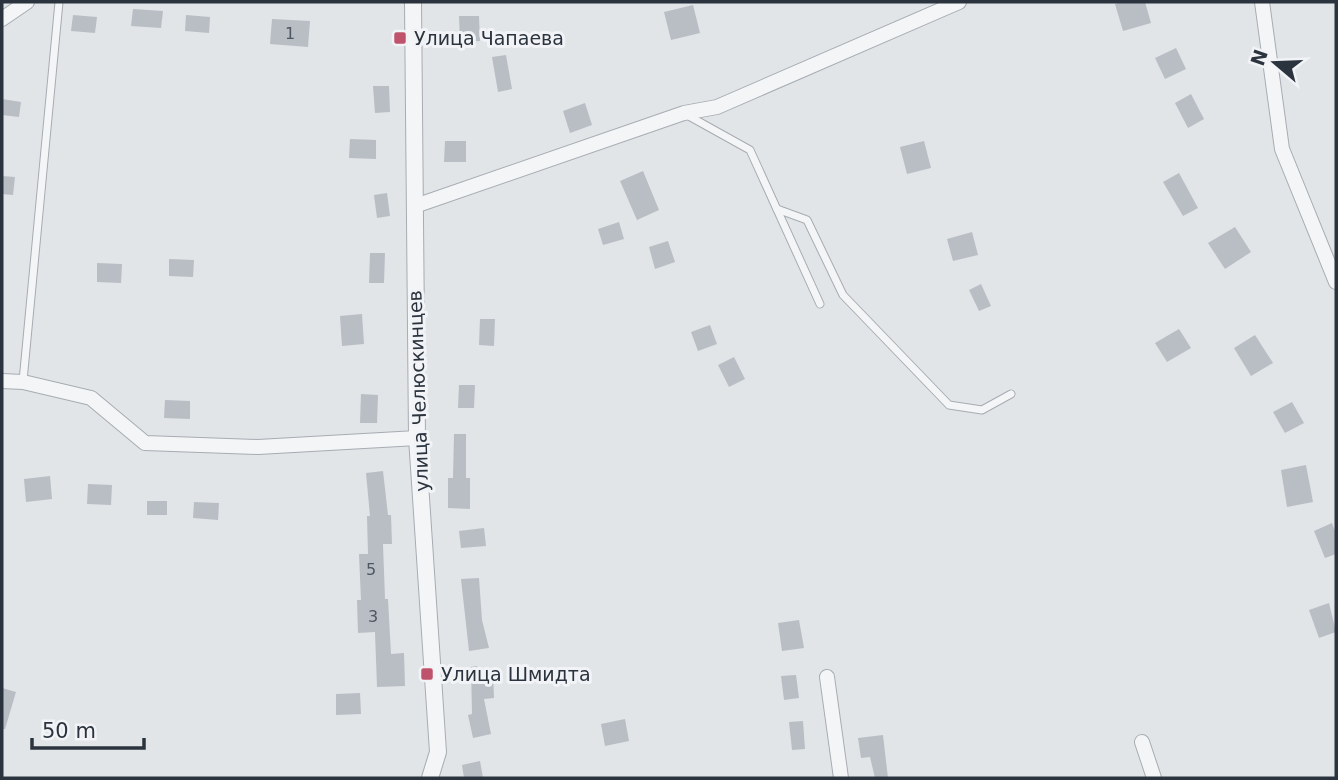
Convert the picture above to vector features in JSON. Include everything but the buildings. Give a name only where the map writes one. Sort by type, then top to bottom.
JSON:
[{"type":"street","points":[[2,19],[27,2]]},
{"type":"street","name":"улица Челюскинцев","points":[[413,2],[417,438],[438,752],[430,778]]},
{"type":"street","points":[[415,206],[684,113],[717,107],[959,2]]},
{"type":"street","points":[[1262,2],[1282,149],[1336,282]]},
{"type":"street","points":[[2,381],[23,382],[91,398],[145,443],[258,447],[417,438]]},
{"type":"street","points":[[827,677],[841,778]]},
{"type":"street","points":[[1142,742],[1154,778]]},
{"type":"lane","points":[[23,382],[59,2]]},
{"type":"lane","points":[[684,113],[750,150],[820,304]]},
{"type":"lane","points":[[777,209],[807,220],[843,295],[950,405],[982,410],[1012,394]]},
{"type":"place","name":"Улица Чапаева","points":[[400,38]]},
{"type":"place","name":"Улица Шмидта","points":[[427,674]]}]
